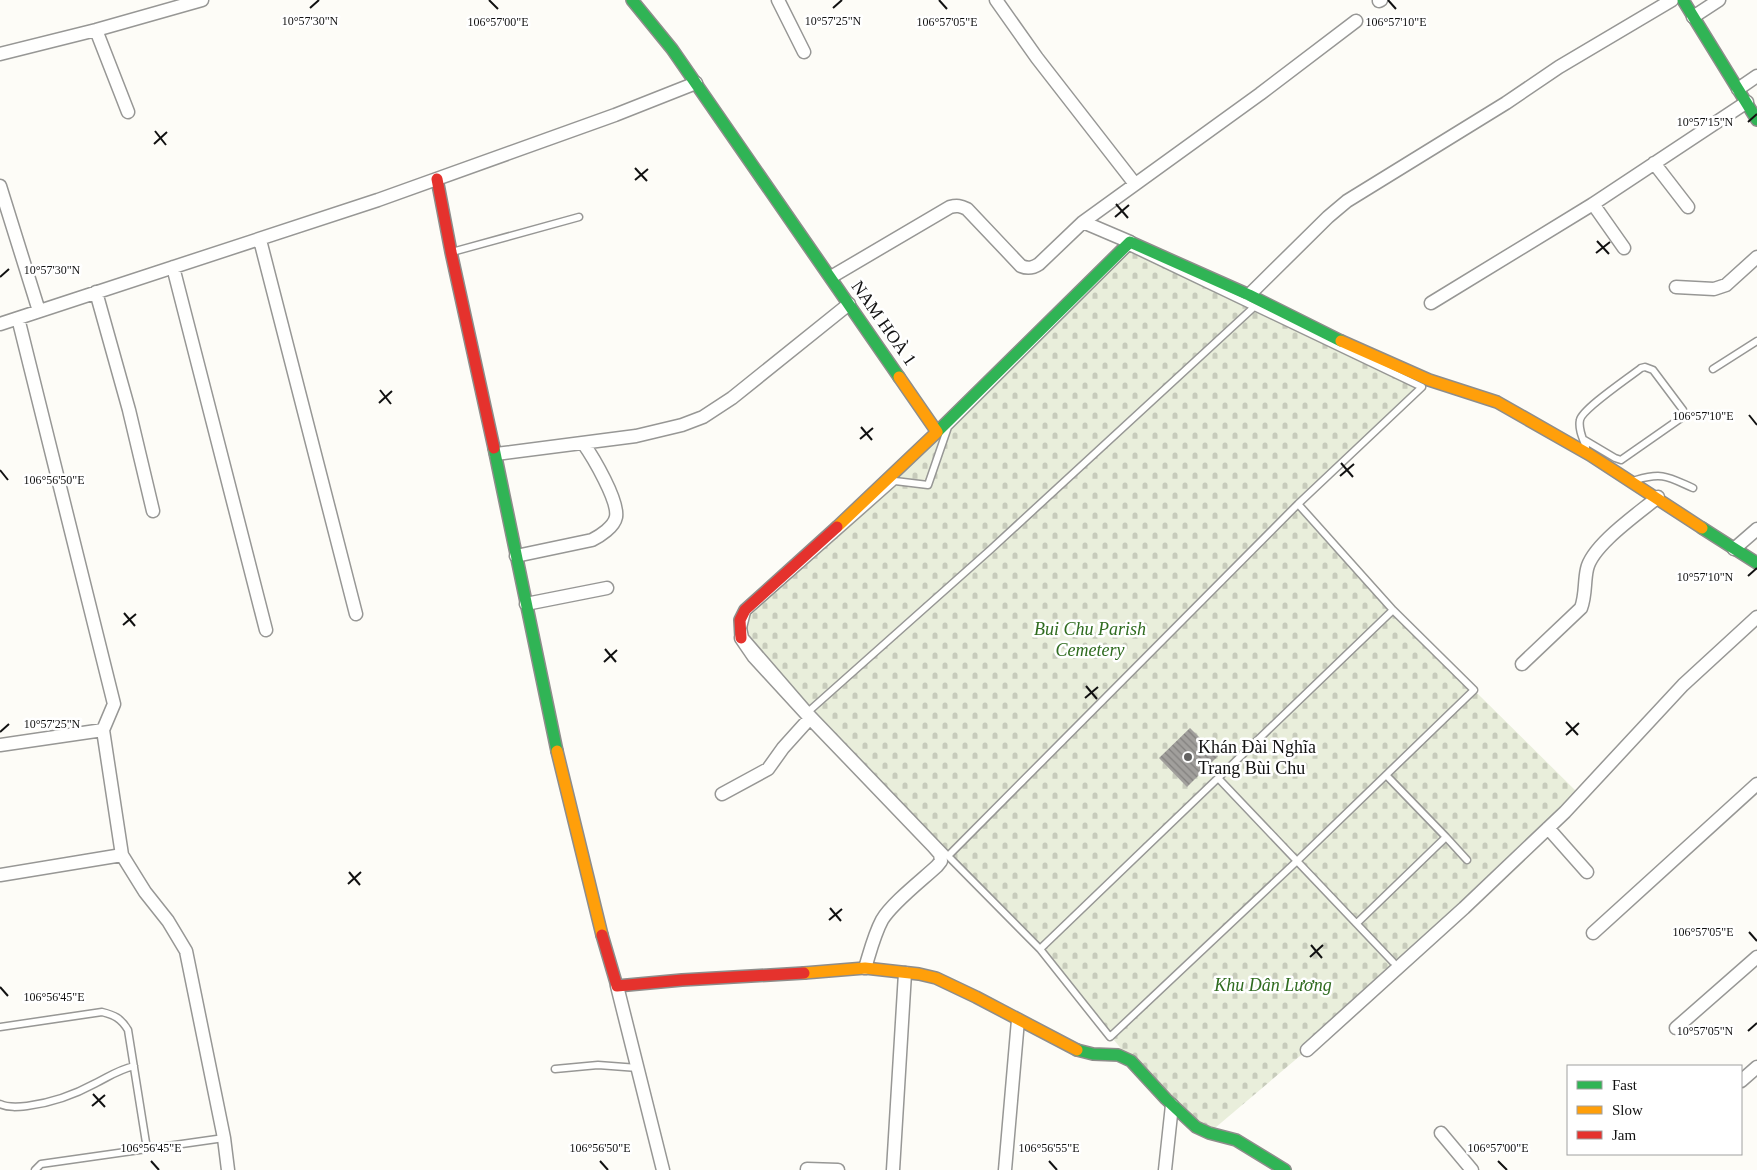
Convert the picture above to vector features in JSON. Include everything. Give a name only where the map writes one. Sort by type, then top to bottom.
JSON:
[{"type":"street","points":[[0,54],[96,30],[202,0]]},
{"type":"street","name":"NAM HOÀ 1","points":[[632,0],[672,48],[936,432]]},
{"type":"street","points":[[778,0],[804,52]]},
{"type":"street","points":[[996,0],[1037,58],[1134,184]]},
{"type":"street","points":[[1252,301],[1328,217],[1347,201],[1506,103],[1559,67],[1672,0]]},
{"type":"street","points":[[1683,0],[1757,120]]},
{"type":"street","points":[[1693,17],[1719,0]]},
{"type":"street","points":[[831,277],[950,207],[956,206],[968,209],[1021,266],[1033,268],[1040,264],[1083,222],[1260,94],[1356,21]]},
{"type":"street","points":[[96,30],[128,112]]},
{"type":"street","points":[[1738,89],[1757,76]]},
{"type":"street","points":[[0,324],[260,240],[437,179],[615,115],[696,83]]},
{"type":"street","points":[[1431,303],[1593,204],[1747,102]]},
{"type":"street","points":[[1654,164],[1688,208]]},
{"type":"street","points":[[437,179],[451,252],[496,454],[552,730],[600,928],[617,986],[663,1170]]},
{"type":"street","points":[[0,186],[39,311]]},
{"type":"street","points":[[1593,204],[1624,248]]},
{"type":"street","points":[[1083,222],[1130,242],[1252,301],[1345,343],[1412,372],[1497,402],[1590,455],[1630,482],[1658,497],[1757,563]]},
{"type":"street","points":[[260,240],[356,614]]},
{"type":"street","points":[[865,968],[882,920],[889,911],[937,866],[941,858],[933,846],[911,822],[754,657],[741,638],[740,620],[745,610],[858,508],[1130,242]]},
{"type":"street","points":[[1676,287],[1714,289],[1726,285],[1757,257]]},
{"type":"street","points":[[173,267],[266,630]]},
{"type":"street","points":[[96,292],[129,410],[153,511]]},
{"type":"street","points":[[496,454],[636,436],[682,425],[703,417],[732,398],[849,304]]},
{"type":"street","points":[[18,318],[114,704],[103,730],[122,855],[145,892],[168,921],[186,951],[224,1138],[228,1170]]},
{"type":"street","points":[[516,556],[592,540],[600,536],[614,521],[616,515],[612,498],[594,458],[584,443]]},
{"type":"street","points":[[1522,664],[1581,608],[1587,569],[1591,558],[1599,546],[1658,497]]},
{"type":"street","points":[[1734,549],[1757,530]]},
{"type":"street","points":[[526,604],[607,588]]},
{"type":"street","points":[[1307,1050],[1464,908],[1565,812],[1683,686],[1757,617]]},
{"type":"street","points":[[722,794],[768,769],[810,715]]},
{"type":"street","points":[[0,745],[103,730]]},
{"type":"street","points":[[1593,933],[1757,784]]},
{"type":"street","points":[[1548,828],[1587,872]]},
{"type":"street","points":[[0,875],[122,855]]},
{"type":"street","points":[[1676,1028],[1757,957]]},
{"type":"street","points":[[617,986],[682,980],[786,976],[865,968],[936,978],[976,997],[1055,1040],[1086,1054],[1114,1053],[1124,1057],[1131,1061],[1172,1105],[1202,1130],[1236,1140],[1284,1170]]},
{"type":"street","points":[[893,1170],[905,973]]},
{"type":"street","points":[[1006,1170],[1018,1020]]},
{"type":"street","points":[[1742,1080],[1757,1067]]},
{"type":"street","points":[[1165,1170],[1172,1105]]},
{"type":"street","points":[[1441,1133],[1472,1170]]},
{"type":"street","points":[[807,1169],[838,1170]]},
{"type":"lane","points":[[451,252],[579,217]]},
{"type":"lane","points":[[948,856],[1298,504],[1422,387],[1252,301],[1129,247],[948,427],[928,485],[895,481],[748,612],[743,628],[745,637],[810,715],[948,856],[1040,949],[1110,1036],[1297,861],[1474,690],[1393,610],[1298,504]]},
{"type":"lane","points":[[810,715],[990,550],[1252,301]]},
{"type":"lane","points":[[1713,369],[1757,341]]},
{"type":"lane","points":[[1583,439],[1621,460],[1684,416],[1684,413],[1653,370],[1645,367],[1583,413],[1580,425],[1583,439],[1590,455]]},
{"type":"lane","points":[[1630,482],[1653,475],[1666,476],[1693,488]]},
{"type":"lane","points":[[1040,949],[1393,610]]},
{"type":"lane","points":[[1386,775],[1466,860]]},
{"type":"lane","points":[[1218,778],[1393,962]]},
{"type":"lane","points":[[1357,923],[1446,837]]},
{"type":"lane","points":[[0,1027],[102,1012],[116,1016],[128,1030],[147,1150]]},
{"type":"lane","points":[[555,1069],[598,1065],[638,1068]]},
{"type":"lane","points":[[0,1104],[18,1107],[64,1098],[120,1070],[134,1066]]},
{"type":"lane","points":[[35,1170],[41,1164],[224,1138]]},
{"type":"green space","name":"Bui Chu Parish Cemetery","points":[[1130,242],[1429,380],[1303,504],[1393,610],[1580,795],[1307,1050],[1209,1133],[1131,1061],[1037,945],[741,638],[745,610]]},
{"type":"building","name":"Khán Đài Nghĩa Trang Bùi Chu","points":[[1190,728],[1218,756],[1187,787],[1159,758]]},
{"type":"traffic: fast","points":[[632,0],[672,49],[899,377]]},
{"type":"traffic: fast","points":[[1683,0],[1757,120]]},
{"type":"traffic: fast","points":[[937,432],[1130,242],[1249,295],[1341,341]]},
{"type":"traffic: fast","points":[[494,448],[557,751]]},
{"type":"traffic: fast","points":[[1702,528],[1757,563]]},
{"type":"traffic: fast","points":[[1077,1050],[1093,1054],[1118,1055],[1131,1061],[1166,1099],[1196,1127],[1209,1133],[1236,1140],[1285,1170]]},
{"type":"traffic: slow","points":[[1341,341],[1429,380],[1497,402],[1590,455],[1702,528]]},
{"type":"traffic: slow","points":[[837,527],[937,432],[899,377]]},
{"type":"traffic: slow","points":[[557,751],[602,935]]},
{"type":"traffic: slow","points":[[804,973],[865,968],[919,974],[936,978],[1077,1050]]},
{"type":"traffic: jam","points":[[437,179],[494,448]]},
{"type":"traffic: jam","points":[[741,638],[740,620],[745,610],[837,527]]},
{"type":"traffic: jam","points":[[602,935],[617,986],[804,973]]},
{"type":"place","name":"Khán Đài Nghĩa Trang Bùi Chu","points":[[1188,757]]},
{"type":"park label","name":"Khu Dân Lương","points":[[1273,985]]}]
